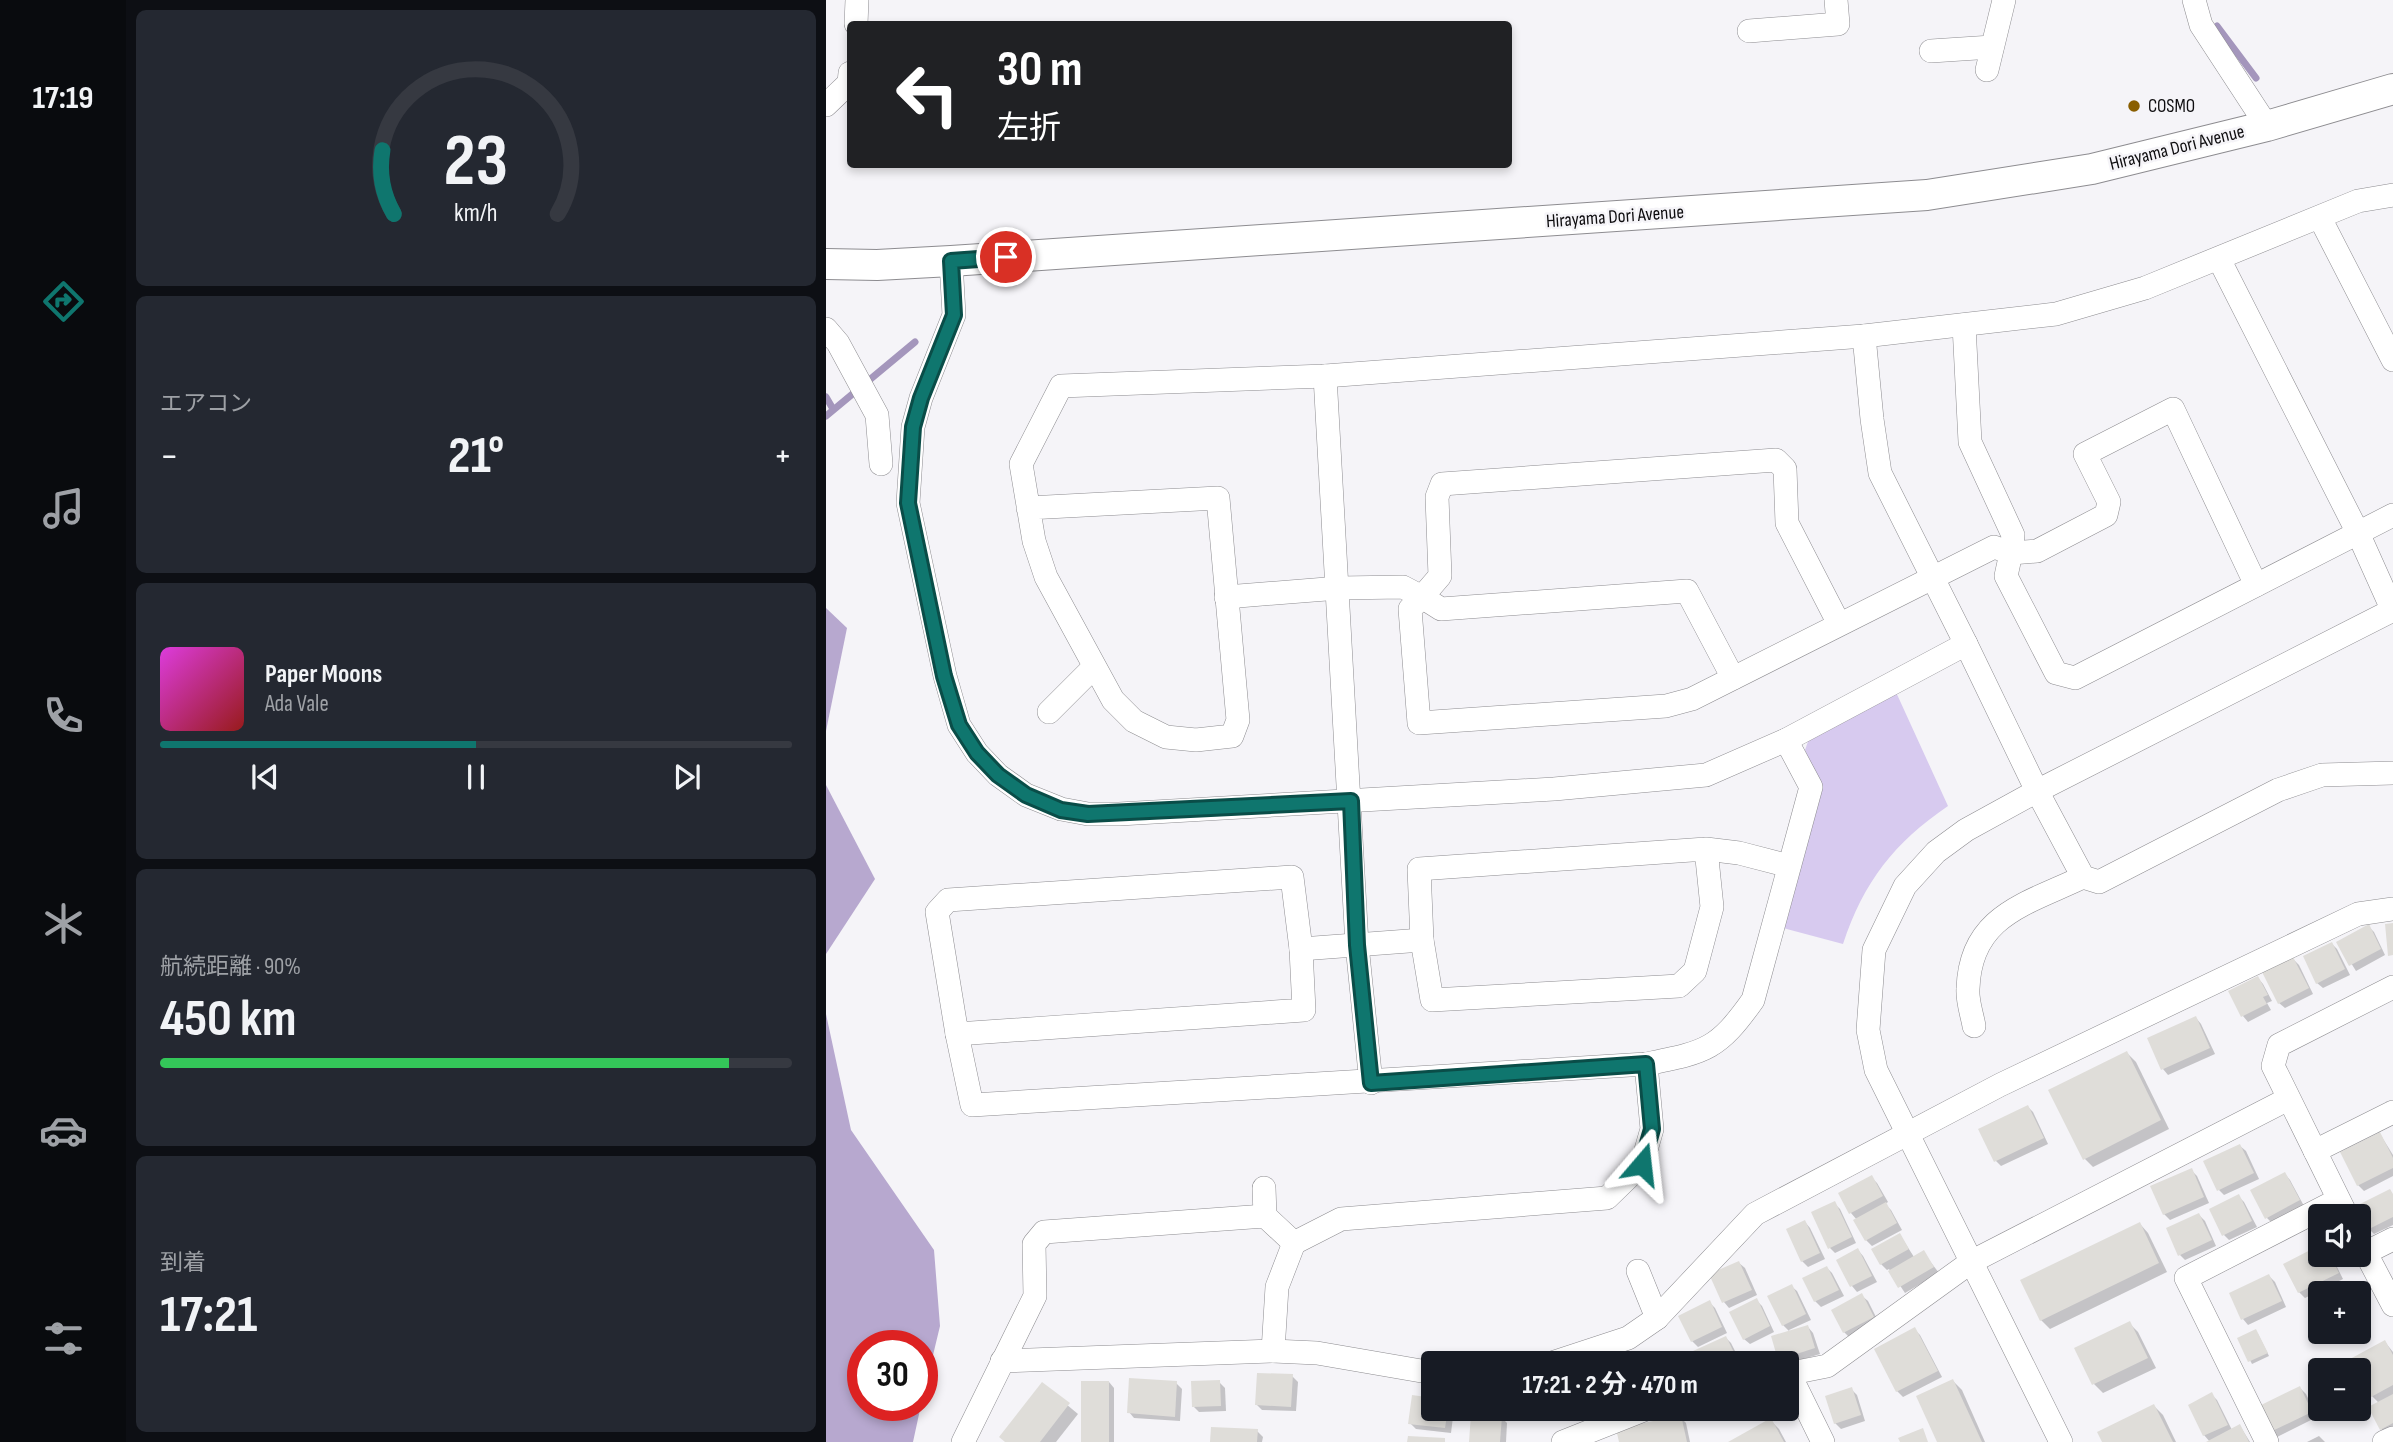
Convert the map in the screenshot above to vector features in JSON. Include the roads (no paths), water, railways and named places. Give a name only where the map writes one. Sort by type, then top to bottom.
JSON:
[{"type":"main road","name":"Hirayama Dori Avenue","points":[[826,264],[877,265],[951,261],[1927,195],[2092,169],[2267,125],[2393,89]]},
{"type":"street","points":[[856,21],[857,0]]},
{"type":"street","points":[[1749,31],[1838,24],[1836,0]]},
{"type":"street","points":[[1987,70],[2004,0]]},
{"type":"street","points":[[2194,0],[2200,24],[2267,125]]},
{"type":"street","points":[[1931,51],[1992,47]]},
{"type":"street","points":[[826,105],[847,85]]},
{"type":"street","points":[[1028,508],[1217,498],[1238,720],[1232,736],[1196,740],[1166,737],[1134,721],[1113,700],[1046,577],[1034,541],[1028,508],[1021,464],[1061,386],[1325,376],[1864,336],[2056,314],[2145,288],[2358,201],[2393,195]]},
{"type":"street","points":[[2320,218],[2393,360]]},
{"type":"street","points":[[2061,1442],[1876,1070],[1868,1030],[1874,950],[1905,886],[1936,852],[1966,830],[2037,791],[2393,611],[2358,533],[2219,259]]},
{"type":"street","points":[[951,261],[954,315],[921,398],[913,427],[908,503],[944,676],[959,725],[977,753],[1004,767],[1026,795],[1061,810],[1088,814],[1351,801],[1554,789],[1706,775],[1786,740],[1966,644]]},
{"type":"street","points":[[1964,325],[1970,442],[2013,535],[2006,576],[2056,673],[2076,678],[2393,515]]},
{"type":"street","points":[[826,329],[838,343],[877,415],[881,464]]},
{"type":"street","points":[[1864,336],[1880,473],[2037,791],[2083,877]]},
{"type":"street","points":[[1325,376],[1357,945],[1371,1083]]},
{"type":"street","points":[[1839,624],[1787,523],[1785,470],[1776,460],[1442,484],[1437,497],[1440,576],[1410,609],[1419,723],[1665,706],[1692,699],[1994,547],[2011,553],[2037,551],[2106,515],[2109,502],[2085,454],[2173,409],[2256,585]]},
{"type":"street","points":[[1226,597],[1339,588],[1403,587],[1441,609],[1687,591],[1733,678]]},
{"type":"street","points":[[1049,712],[1094,667]]},
{"type":"street","points":[[957,1034],[1304,1010],[1301,949],[1292,877],[948,900],[937,912],[957,1034],[972,1105],[1258,1099],[1371,1083],[1646,1064],[1695,1054],[1716,1043],[1734,1027],[1753,1000],[1811,787],[1786,740]]},
{"type":"street","points":[[1974,1026],[1968,991],[1971,964],[1979,941],[1998,919],[2083,877],[2099,882],[2278,790],[2322,775],[2393,773]]},
{"type":"street","points":[[1706,849],[1712,906],[1695,971],[1679,986],[1432,1000],[1422,940],[1419,869],[1706,849],[1739,853],[1789,866]]},
{"type":"street","points":[[1588,1351],[1628,1338],[1657,1318],[1755,1214],[2000,1085],[2358,914],[2393,909]]},
{"type":"street","points":[[1301,949],[1422,940]]},
{"type":"street","points":[[2341,1204],[2273,1066],[2279,1045],[2393,987]]},
{"type":"street","points":[[1273,1351],[1277,1287],[1294,1242],[1341,1219],[1611,1207],[1642,1164],[1652,1129],[1646,1064]]},
{"type":"street","points":[[1799,1371],[1827,1366],[1971,1262],[2288,1100]]},
{"type":"street","points":[[2315,1151],[2393,1112]]},
{"type":"street","points":[[1264,1188],[1265,1216]]},
{"type":"street","points":[[963,1442],[1035,1296],[1034,1244],[1044,1232],[1265,1216],[1294,1242]]},
{"type":"street","points":[[2267,1442],[2186,1278],[2308,1224]]},
{"type":"street","points":[[2371,1245],[2393,1239]]},
{"type":"street","points":[[2371,1264],[2393,1306]]},
{"type":"street","points":[[1638,1271],[1657,1318]]},
{"type":"street","points":[[1002,1361],[1273,1351],[1317,1353],[1421,1371]]},
{"type":"street","points":[[1799,1395],[1823,1442]]},
{"type":"street","points":[[1563,1442],[1604,1434],[1626,1421]]},
{"type":"street","points":[[2384,1442],[2393,1438]]},
{"type":"waterway","points":[[2217,26],[2256,78]]},
{"type":"waterway","points":[[826,416],[915,342]]},
{"type":"waterway","points":[[826,397],[833,409]]},
{"type":"place","name":"COSMO","points":[[2134,106]]}]
